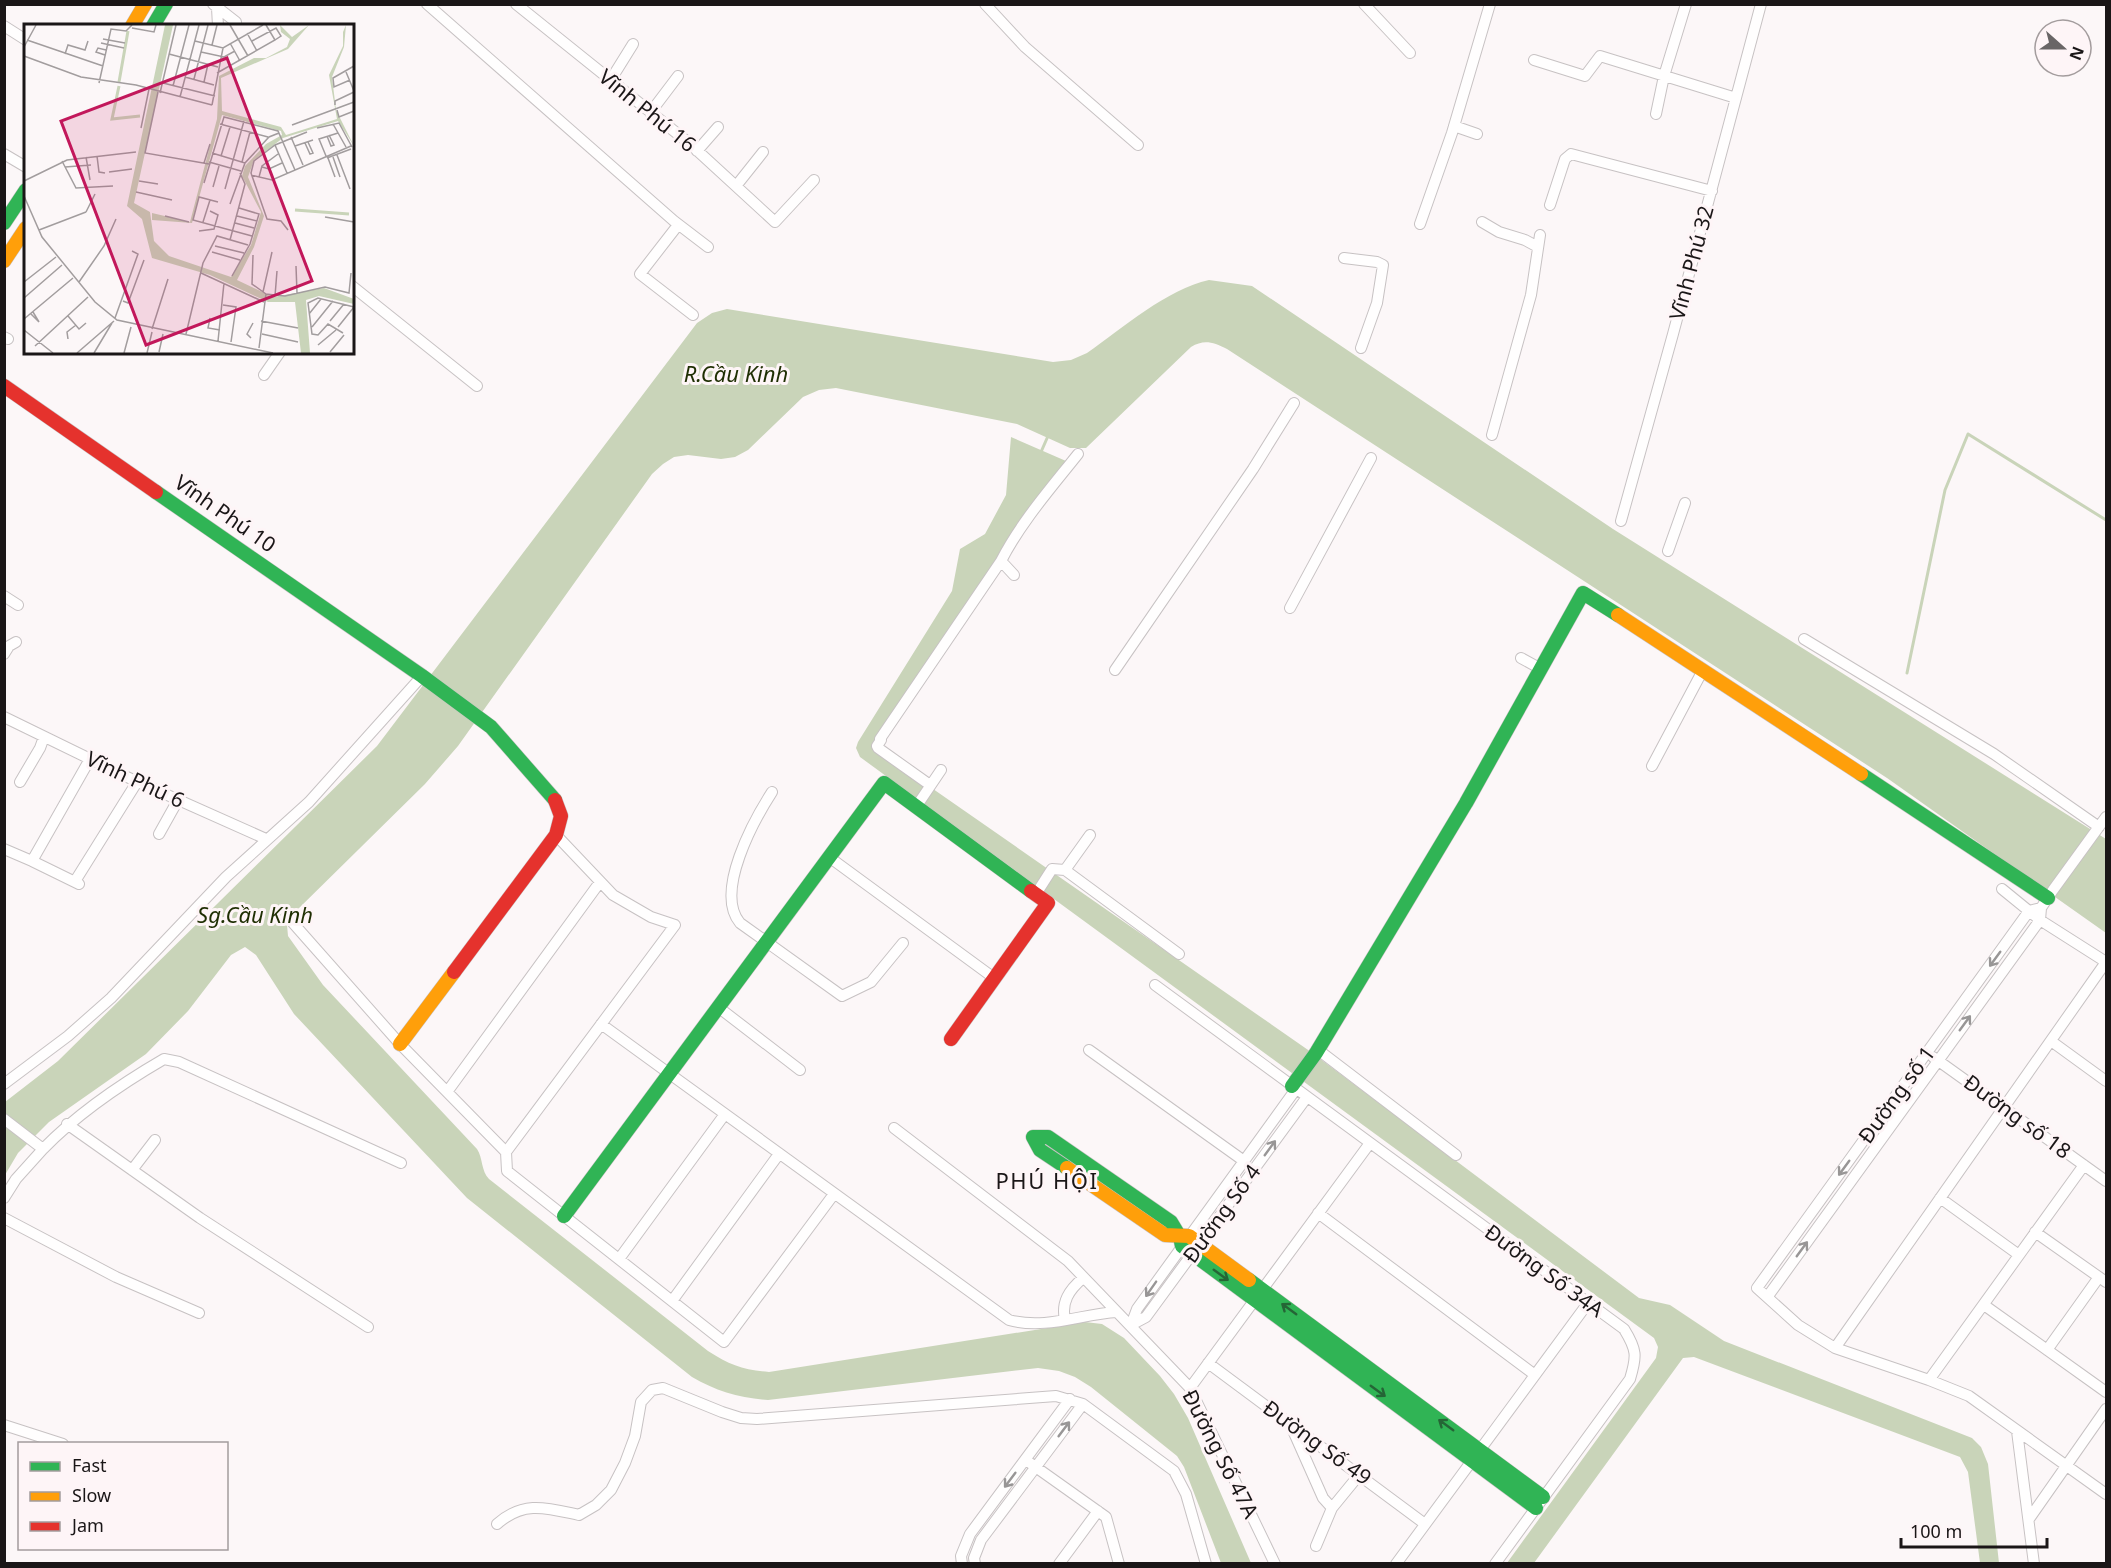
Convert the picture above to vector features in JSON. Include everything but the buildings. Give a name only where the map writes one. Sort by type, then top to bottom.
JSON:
[{"type":"main road","points":[[133,24],[145,4]]},
{"type":"main road","points":[[154,24],[166,4]]},
{"type":"main road","points":[[4,223],[24,193]]},
{"type":"main road","points":[[4,261],[24,231]]},
{"type":"main road","name":"Vĩnh Phú 10","points":[[4,386],[425,678],[488,725],[556,802],[561,816],[556,835]]},
{"type":"main road","points":[[1295,1085],[1466,803],[1583,593],[1704,670],[2045,904]]},
{"type":"main road","points":[[564,1216],[884,783],[917,804],[1037,892],[1048,903],[951,1039]]},
{"type":"main road","points":[[400,1044],[556,835]]},
{"type":"main road","points":[[1189,1243],[1165,1235],[1041,1150],[1033,1137],[1048,1137],[1171,1222],[1189,1243],[1540,1502]]},
{"type":"street","points":[[427,4],[678,225],[708,247]]},
{"type":"street","name":"Vĩnh Phú 16","points":[[516,4],[697,150],[775,222],[814,180]]},
{"type":"street","points":[[985,4],[1026,47],[1138,145]]},
{"type":"street","points":[[1364,4],[1410,53]]},
{"type":"street","points":[[1420,224],[1454,126],[1490,4]]},
{"type":"street","points":[[1656,114],[1664,76],[1686,4]]},
{"type":"street","name":"Vĩnh Phú 32","points":[[1621,521],[1761,4]]},
{"type":"street","points":[[215,6],[236,22]]},
{"type":"street","points":[[215,6],[218,24]]},
{"type":"street","points":[[4,26],[24,39]]},
{"type":"street","points":[[610,81],[633,44]]},
{"type":"street","points":[[1534,60],[1585,76],[1600,56],[1736,98]]},
{"type":"street","points":[[650,112],[678,76]]},
{"type":"street","points":[[1454,126],[1477,134]]},
{"type":"street","points":[[697,150],[718,127]]},
{"type":"street","points":[[736,186],[763,152]]},
{"type":"street","points":[[4,154],[24,165]]},
{"type":"street","points":[[1550,205],[1565,159],[1571,154],[1712,190]]},
{"type":"street","points":[[1482,222],[1499,232],[1525,240],[1538,247]]},
{"type":"street","points":[[678,225],[640,274],[693,315]]},
{"type":"street","points":[[1492,435],[1531,295],[1540,235]]},
{"type":"street","points":[[1344,258],[1377,262],[1383,265],[1377,303],[1361,348]]},
{"type":"street","points":[[354,288],[477,386]]},
{"type":"street","points":[[264,375],[279,354]]},
{"type":"street","points":[[1115,669],[1253,469],[1294,403]]},
{"type":"street","points":[[930,786],[879,748],[877,746],[880,739],[1001,561],[1024,523],[1078,454]]},
{"type":"street","points":[[1290,608],[1371,458]]},
{"type":"street","points":[[1668,551],[1685,503]]},
{"type":"street","points":[[1001,561],[1014,575]]},
{"type":"street","points":[[4,596],[18,605]]},
{"type":"street","points":[[1804,639],[1994,754],[2097,831]]},
{"type":"street","points":[[4,654],[9,646],[16,642]]},
{"type":"street","points":[[1521,658],[1541,669]]},
{"type":"street","points":[[1652,766],[1704,670]]},
{"type":"street","points":[[4,1084],[68,1036],[111,998],[226,877],[309,802],[425,678]]},
{"type":"street","name":"Vĩnh Phú 6","points":[[4,717],[137,782],[266,839]]},
{"type":"street","points":[[20,782],[45,737]]},
{"type":"street","points":[[32,861],[90,759]]},
{"type":"street","points":[[917,804],[941,770]]},
{"type":"street","points":[[4,849],[78,881],[137,782]]},
{"type":"street","points":[[772,792],[756,819],[732,880],[730,897],[735,917],[842,996],[871,982],[903,943]]},
{"type":"street","points":[[159,834],[178,800]]},
{"type":"street","name":"Đường số 1","points":[[2029,911],[1757,1288],[1768,1296],[1938,1061],[2106,817]]},
{"type":"street","points":[[556,835],[613,895],[651,917],[675,925],[506,1152],[507,1171],[724,1342],[834,1194]]},
{"type":"street","points":[[1065,870],[1090,835]]},
{"type":"street","points":[[829,857],[994,978]]},
{"type":"street","points":[[1037,892],[1052,869],[1065,870],[1179,954]]},
{"type":"street","points":[[447,1092],[600,882]]},
{"type":"street","points":[[1834,1348],[2106,962],[2045,904],[2029,911],[2002,889]]},
{"type":"street","points":[[293,923],[400,1044],[506,1152]]},
{"type":"street","name":"Đường Số 34A","points":[[1155,985],[1295,1085],[1307,1097],[1624,1329],[1633,1344],[1636,1359],[1630,1379],[1495,1563]]},
{"type":"street","points":[[718,1007],[800,1070]]},
{"type":"street","points":[[601,1024],[1009,1320],[1026,1325],[1118,1312]]},
{"type":"street","points":[[2051,1041],[2106,1081]]},
{"type":"street","points":[[1089,1050],[1244,1161]]},
{"type":"street","points":[[1316,1051],[1456,1155]]},
{"type":"street","name":"Đường số 18","points":[[1927,1053],[2106,1181]]},
{"type":"street","points":[[4,1198],[16,1179],[67,1124],[164,1059],[180,1062],[401,1163]]},
{"type":"street","points":[[1131,1325],[1137,1310],[1189,1243],[1295,1085]]},
{"type":"street","name":"Đường Số 4","points":[[1189,1243],[1307,1097]]},
{"type":"street","points":[[619,1259],[725,1114]]},
{"type":"street","points":[[4,1119],[43,1149]]},
{"type":"street","points":[[67,1124],[200,1218],[368,1328]]},
{"type":"street","name":"Đường Số 47A","points":[[894,1128],[1068,1261],[1190,1388],[1275,1563]]},
{"type":"street","points":[[132,1170],[155,1140]]},
{"type":"street","points":[[1190,1388],[1370,1143]]},
{"type":"street","points":[[672,1301],[779,1154]]},
{"type":"street","points":[[1929,1380],[2084,1165]]},
{"type":"street","points":[[1940,1198],[2019,1255]]},
{"type":"street","points":[[1318,1213],[1535,1375]]},
{"type":"street","points":[[4,1218],[116,1276],[199,1312]]},
{"type":"street","points":[[2035,1232],[2103,1280],[2047,1350]]},
{"type":"street","points":[[1065,1320],[1062,1310],[1069,1290],[1083,1278]]},
{"type":"street","points":[[1768,1296],[1798,1325],[1834,1348],[1969,1396],[2106,1494]]},
{"type":"street","points":[[1396,1563],[1588,1304]]},
{"type":"street","points":[[1983,1305],[2106,1392]]},
{"type":"street","name":"Đường Số 49","points":[[1208,1363],[1425,1524]]},
{"type":"street","points":[[497,1524],[504,1518],[532,1507],[543,1507],[579,1515],[596,1505],[611,1490],[625,1463],[635,1436],[641,1402],[652,1390],[663,1388],[722,1412],[741,1418],[757,1419],[1056,1396],[1083,1404],[1174,1471],[1186,1494],[1206,1563]]},
{"type":"street","points":[[962,1563],[961,1556],[970,1534],[1070,1399]]},
{"type":"street","points":[[975,1563],[974,1558],[981,1540],[1083,1404]]},
{"type":"street","points":[[2030,1519],[2106,1409]]},
{"type":"street","points":[[1290,1424],[1323,1498],[1332,1508]]},
{"type":"street","points":[[4,1425],[37,1439],[56,1442]]},
{"type":"street","points":[[2017,1431],[2034,1563]]},
{"type":"street","points":[[1025,1460],[1106,1517],[1119,1563]]},
{"type":"street","points":[[1316,1546],[1332,1508],[1359,1475]]},
{"type":"street","points":[[1059,1563],[1098,1511]]},
{"type":"water","name":"R.Cầu Kinh","points":[[1209,280],[1252,286],[1613,529],[2106,839],[2106,933],[1887,778],[1227,349],[1204,342],[1191,347],[1086,448],[1070,448],[1017,424],[836,388],[819,390],[803,397],[748,450],[735,457],[721,459],[688,455],[674,457],[652,474],[458,746],[425,784],[293,914],[287,925],[288,936],[323,985],[477,1149],[489,1179],[708,1351],[737,1366],[769,1372],[1085,1322],[1102,1324],[1124,1338],[1174,1394],[1188,1418],[1251,1563],[1221,1563],[1184,1467],[1177,1456],[1091,1387],[1059,1371],[1038,1368],[768,1400],[728,1393],[692,1377],[467,1198],[294,1014],[256,955],[245,947],[231,955],[188,1011],[146,1054],[49,1122],[18,1153],[5,1175],[5,1102],[58,1061],[377,746],[697,323],[712,313],[727,309],[1053,362],[1071,360],[1087,353],[1161,300]]},
{"type":"water","points":[[1011,437],[1066,461],[877,750],[1311,1052],[1639,1298],[1670,1305],[1724,1341],[1972,1438],[1981,1447],[1988,1464],[1999,1563],[1980,1563],[1968,1472],[1960,1457],[1694,1357],[1683,1358],[1534,1563],[1507,1563],[1656,1358],[1658,1347],[1654,1338],[860,757],[856,748],[952,591],[960,549],[985,534],[1006,495]]},
{"type":"waterway","points":[[1907,673],[1945,490],[1968,434],[2106,520]]},
{"type":"waterway","points":[[1041,452],[1048,436]]},
{"type":"traffic: fast","points":[[154,24],[166,4]]},
{"type":"traffic: fast","points":[[4,223],[24,193]]},
{"type":"traffic: fast","points":[[156,492],[422,676],[491,727],[555,800]]},
{"type":"traffic: fast","points":[[1292,1086],[1316,1053],[1466,803],[1583,593],[1618,615]]},
{"type":"traffic: fast","points":[[1861,774],[2048,898]]},
{"type":"traffic: fast","points":[[564,1216],[884,783],[1031,891]]},
{"type":"traffic: fast","points":[[1067,1168],[1040,1150],[1033,1137],[1048,1137],[1171,1222],[1180,1237],[1182,1246],[1536,1508]]},
{"type":"traffic: fast","points":[[1249,1280],[1543,1497]]},
{"type":"traffic: slow","points":[[133,24],[145,4]]},
{"type":"traffic: slow","points":[[4,261],[24,231]]},
{"type":"traffic: slow","points":[[1618,615],[1861,774]]},
{"type":"traffic: slow","points":[[400,1044],[454,972]]},
{"type":"traffic: slow","points":[[1067,1168],[1165,1235],[1189,1236],[1249,1280]]},
{"type":"traffic: jam","points":[[4,386],[156,492]]},
{"type":"traffic: jam","points":[[454,972],[556,835],[561,816],[555,800]]},
{"type":"traffic: jam","points":[[951,1039],[1048,903],[1031,891]]},
{"type":"district","name":"PHÚ HỘI","points":[[1047,1181]]},
{"type":"water label","name":"Sg.Cầu Kinh","points":[[255,915]]}]
